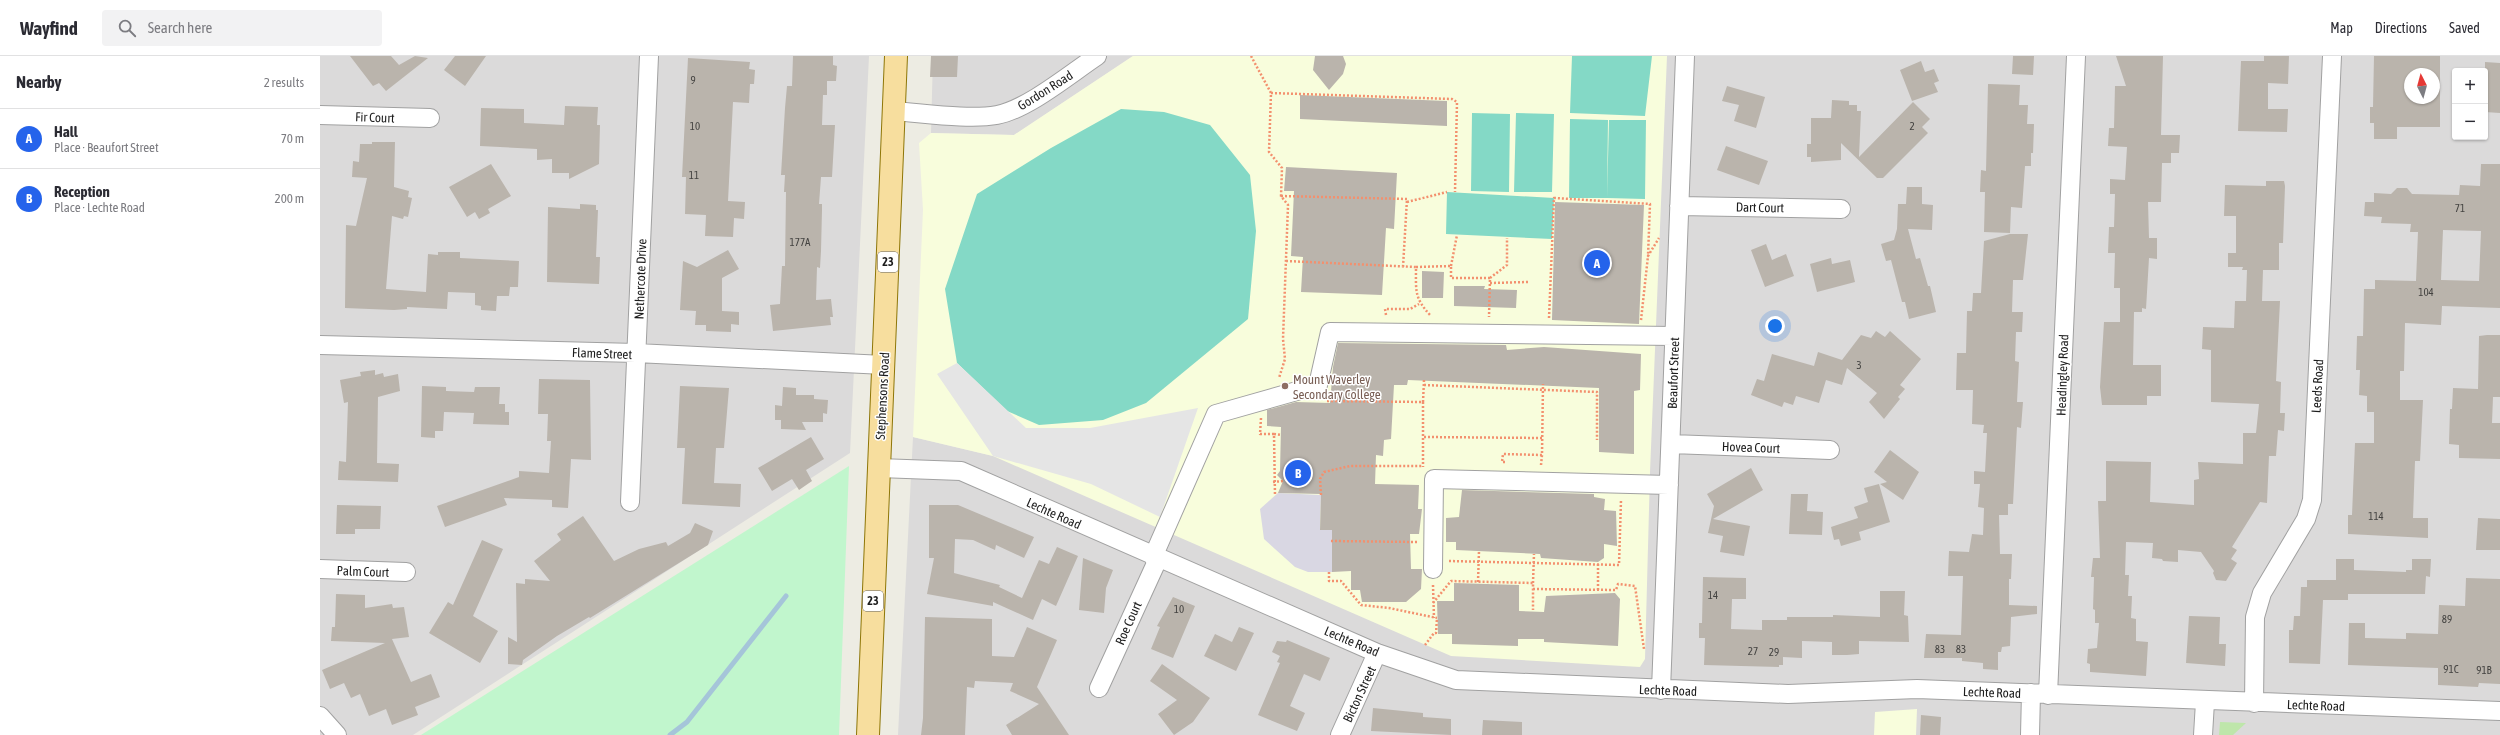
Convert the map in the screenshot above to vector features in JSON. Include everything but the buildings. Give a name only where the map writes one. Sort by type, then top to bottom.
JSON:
[{"type":"main road","name":"Stephensons Road","points":[[868,735],[896,56]]},
{"type":"street","name":"Nethercote Drive","points":[[630,502],[649,56]]},
{"type":"street","name":"Gordon Road","points":[[894,111],[997,115],[1023,105],[1097,56]]},
{"type":"street","name":"Beaufort Street","points":[[1661,690],[1685,56]]},
{"type":"street","name":"Headingley Road","points":[[2030,735],[2039,694],[2076,56]]},
{"type":"street","name":"Leeds Road","points":[[2254,703],[2255,617],[2262,593],[2306,519],[2312,500],[2332,56]]},
{"type":"street","name":"Fir Court","points":[[320,115],[430,118]]},
{"type":"street","name":"Dart Court","points":[[1680,206],[1841,209]]},
{"type":"street","name":"Roe Court","points":[[1099,688],[1216,414],[1318,385],[1330,332],[1674,336]]},
{"type":"street","name":"Flame Street","points":[[320,345],[636,353],[884,365]]},
{"type":"street","name":"Hovea Court","points":[[1671,444],[1830,450]]},
{"type":"street","name":"Lechte Road","points":[[879,468],[961,471],[1155,558],[1378,653],[1456,680],[1661,690],[1788,694],[1917,689],[2205,702],[2500,711]]},
{"type":"street","points":[[1433,564],[1434,479],[1669,485]]},
{"type":"street","name":"Palm Court","points":[[320,569],[406,572]]},
{"type":"street","name":"Bicton Street","points":[[1340,735],[1378,653]]},
{"type":"street","points":[[2203,735],[2205,702]]},
{"type":"street","points":[[320,716],[337,735]]},
{"type":"path","points":[[1251,56],[1270,92],[1269,152],[1282,168],[1281,196],[1288,205],[1283,339],[1285,359],[1279,377],[1264,400]]},
{"type":"path","points":[[1270,92],[1452,99],[1457,102],[1455,192]]},
{"type":"path","points":[[1407,202],[1447,192]]},
{"type":"path","points":[[1281,196],[1407,199],[1403,266]]},
{"type":"path","points":[[1548,322],[1554,198],[1650,204],[1648,256],[1641,326]]},
{"type":"path","points":[[1457,235],[1451,266],[1451,278],[1490,278],[1507,265],[1507,238]]},
{"type":"path","points":[[1648,256],[1659,238]]},
{"type":"path","points":[[1286,261],[1416,267],[1451,266]]},
{"type":"path","points":[[1416,267],[1416,294],[1419,304],[1431,316],[1426,321]]},
{"type":"path","points":[[1488,324],[1490,278]]},
{"type":"path","points":[[1490,283],[1528,282]]},
{"type":"path","points":[[1321,495],[1320,479],[1324,472],[1350,466],[1423,466],[1424,380]]},
{"type":"path","points":[[1424,384],[1597,392],[1597,440]]},
{"type":"path","points":[[1533,465],[1541,466],[1543,384]]},
{"type":"path","points":[[1343,401],[1423,402]]},
{"type":"path","points":[[1260,434],[1281,435]]},
{"type":"path","points":[[1274,434],[1273,482],[1275,496]]},
{"type":"path","points":[[1424,437],[1542,438]]},
{"type":"path","points":[[1510,463],[1502,462],[1503,454],[1542,455]]},
{"type":"path","points":[[1273,482],[1283,481]]},
{"type":"path","points":[[1433,564],[1619,565],[1621,498],[1613,498]]},
{"type":"path","points":[[1331,541],[1433,542]]},
{"type":"path","points":[[1478,582],[1479,551]]},
{"type":"path","points":[[1533,610],[1534,554]]},
{"type":"path","points":[[1598,562],[1598,590]]},
{"type":"path","points":[[1329,572],[1329,581],[1341,581],[1361,605],[1390,608],[1436,618]]},
{"type":"path","points":[[1433,603],[1451,581],[1533,583]]},
{"type":"path","points":[[1533,589],[1616,590],[1618,584],[1635,586],[1644,652]]},
{"type":"path","points":[[1425,645],[1434,633],[1436,633],[1433,594]]},
{"type":"shaded area","points":[[320,56],[869,56],[850,453],[413,735],[320,735]]},
{"type":"shaded area","points":[[933,56],[1133,56],[1014,135],[931,133]]},
{"type":"shaded area","name":"Mount Waverley Secondary College","points":[[1133,56],[1667,56],[1650,472],[1645,659],[1640,667],[1451,656],[993,456],[913,437],[923,210],[919,143],[931,133],[1014,135]]},
{"type":"shaded area","points":[[1572,56],[1652,56],[1645,116],[1570,113]]},
{"type":"shaded area","points":[[1659,56],[2500,56],[2500,735],[898,735],[913,437],[993,456]]},
{"type":"shaded area","points":[[1121,109],[1164,112],[1210,125],[1250,175],[1256,231],[1248,319],[1146,403],[1103,420],[1039,425],[1007,411],[957,363],[945,289],[977,194],[1051,148]]},
{"type":"shaded area","points":[[1472,113],[1510,114],[1509,192],[1471,191]]},
{"type":"shaded area","points":[[1516,113],[1554,114],[1552,192],[1514,192]]},
{"type":"shaded area","points":[[1570,119],[1608,120],[1607,198],[1569,198]]},
{"type":"shaded area","points":[[1609,120],[1646,120],[1645,199],[1607,198]]},
{"type":"shaded area","points":[[1447,192],[1554,198],[1552,239],[1446,234]]},
{"type":"shaded area","points":[[957,363],[1026,428],[1090,428],[1198,408],[1160,517],[1091,484],[993,456],[937,374]]},
{"type":"shaded area","points":[[1278,493],[1321,495],[1320,530],[1332,530],[1332,572],[1308,572],[1295,567],[1264,539],[1260,509]]},
{"type":"shaded area","points":[[1917,709],[1916,735],[1874,735],[1875,712]]},
{"type":"green space","points":[[849,466],[839,735],[421,735]]},
{"type":"green space","points":[[2220,722],[2246,723],[2233,735],[2219,735]]},
{"type":"waterway","points":[[670,735],[687,722],[786,596]]},
{"type":"place","name":"Hall","points":[[1597,263]]},
{"type":"place","name":"Mount Waverley Secondary College","points":[[1285,386]]},
{"type":"place","name":"Reception","points":[[1298,473]]}]
